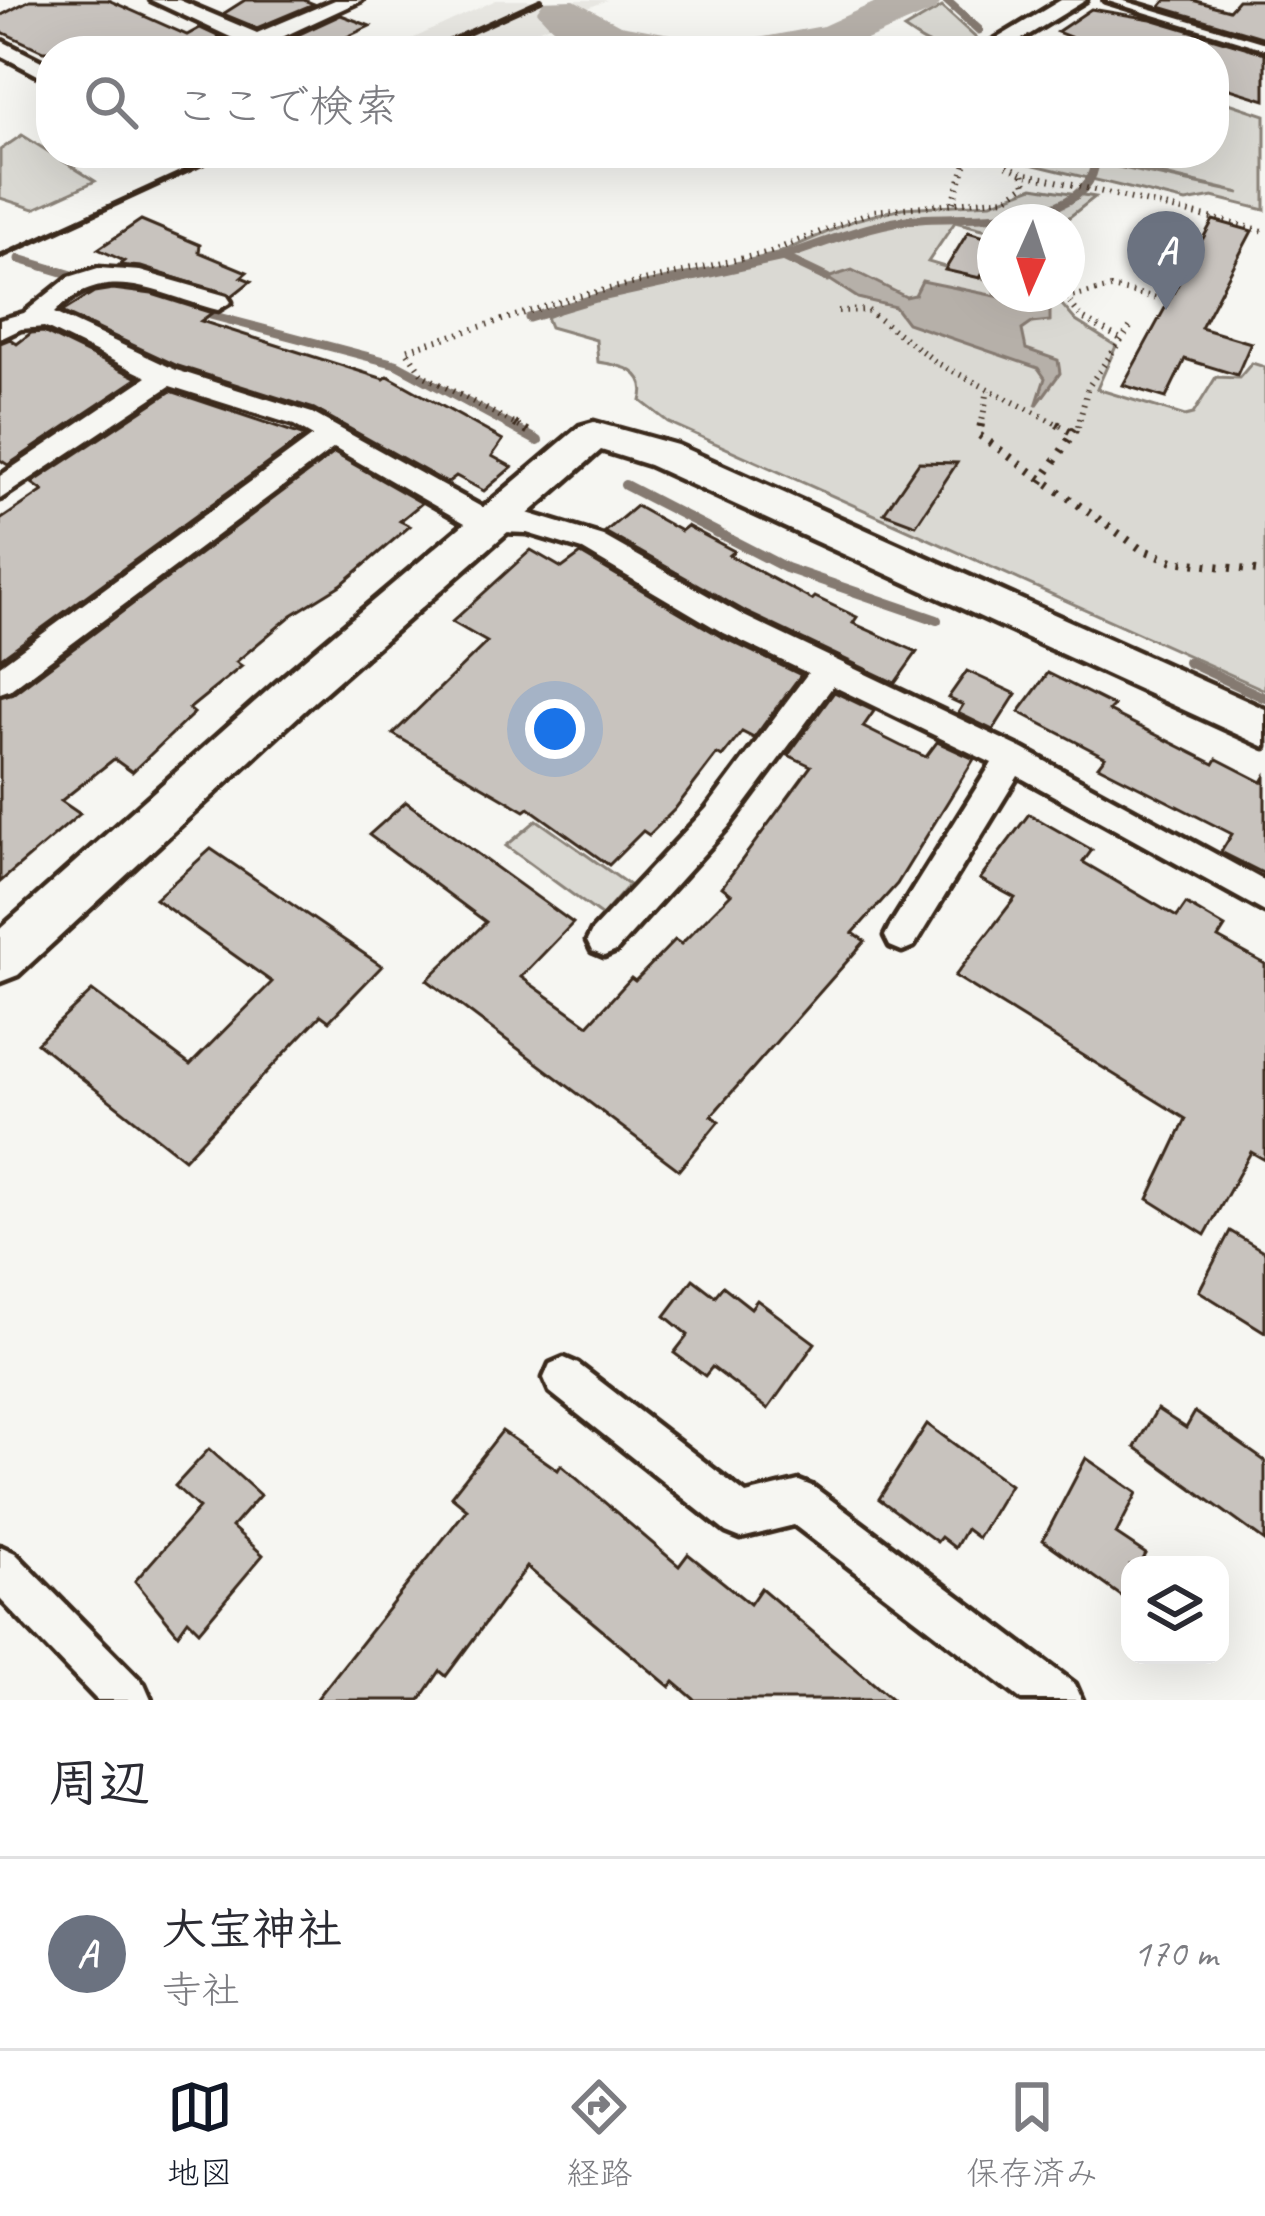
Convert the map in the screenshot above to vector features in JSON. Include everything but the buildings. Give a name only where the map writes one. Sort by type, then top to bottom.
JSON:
[{"type":"street","points":[[161,0],[245,36]]},
{"type":"street","points":[[269,36],[352,0]]},
{"type":"street","points":[[1013,36],[1076,0]]},
{"type":"street","points":[[0,46],[36,66]]},
{"type":"street","points":[[32,321],[86,277],[114,272],[218,302]]},
{"type":"street","points":[[0,331],[14,322],[47,319],[167,376],[303,419],[489,524],[527,523],[593,543],[733,624],[1012,758],[1265,898]]},
{"type":"street","points":[[0,489],[167,376]]},
{"type":"street","points":[[0,681],[333,435]]},
{"type":"street","points":[[0,960],[594,435],[663,455],[1265,729]]},
{"type":"street","points":[[604,941],[718,817],[827,671]]},
{"type":"street","points":[[902,936],[1012,758]]},
{"type":"street","points":[[564,1378],[741,1517],[800,1502],[1059,1700]]},
{"type":"street","points":[[0,1568],[128,1700]]},
{"type":"lane","points":[[1110,0],[1265,46]]},
{"type":"path","points":[[953,202],[964,168]]},
{"type":"path","points":[[1012,168],[1265,231]]},
{"type":"path","points":[[533,434],[422,375],[406,350],[579,296],[770,252],[873,212],[1006,198],[1026,184],[1022,173]]},
{"type":"path","points":[[1119,338],[1070,307],[1069,294],[1111,288],[1158,298]]},
{"type":"path","points":[[838,311],[867,310],[940,364],[1076,434]]},
{"type":"path","points":[[1041,482],[1076,434],[1088,387],[1131,326]]},
{"type":"path","points":[[988,390],[979,435],[1141,549],[1173,562],[1265,572]]},
{"type":"shaded area","points":[[496,0],[607,0],[579,12],[566,7],[551,14],[558,18],[556,22],[523,36],[418,36]]},
{"type":"shaded area","points":[[942,7],[974,36],[915,36],[904,29]]},
{"type":"shaded area","points":[[1229,103],[1265,115],[1265,210],[1213,197],[1186,202],[1047,168],[1123,168],[1240,193],[1136,168],[1229,168]]},
{"type":"shaded area","points":[[22,135],[36,144],[36,168],[74,168],[95,181],[34,209],[0,198],[0,150]]},
{"type":"shaded area","points":[[1033,187],[1095,197],[1085,205],[977,204],[977,228],[955,222],[928,262],[977,277],[977,312],[1068,312],[1116,346],[1097,389],[1185,416],[1193,414],[1216,377],[1239,378],[1252,363],[1265,367],[1265,690],[668,422],[641,401],[638,376],[598,362],[596,340],[550,327],[546,317],[613,290],[777,254],[855,220],[902,208],[991,203]]},
{"type":"shaded area","points":[[852,270],[906,297],[915,295],[922,281],[977,292],[977,312],[1050,312],[1050,321],[1032,323],[1022,330],[1026,349],[1058,360],[1060,373],[1036,406],[1045,378],[1038,368],[907,323],[895,307],[858,298],[827,278]]},
{"type":"shaded area","points":[[537,820],[629,885],[602,916],[506,846]]},
{"type":"waterway","points":[[839,36],[919,0]]},
{"type":"waterway","points":[[946,0],[979,30]]},
{"type":"waterway","points":[[561,11],[605,36]]},
{"type":"waterway","points":[[783,257],[907,220],[990,217],[1049,208],[1073,198],[1089,181],[1093,168]]},
{"type":"waterway","points":[[529,318],[596,298],[783,257]]},
{"type":"waterway","points":[[783,257],[827,278]]},
{"type":"waterway","points":[[19,259],[139,295]]},
{"type":"waterway","points":[[199,312],[396,364],[513,427]]},
{"type":"waterway","points":[[507,424],[538,441]]},
{"type":"waterway","points":[[625,485],[786,568],[937,620]]},
{"type":"waterway","points":[[1188,662],[1265,698]]},
{"type":"railway","points":[[461,36],[541,0]]},
{"type":"railway","points":[[0,257],[193,168]]},
{"type":"place","name":"大宝神社","points":[[1166,310]]}]
